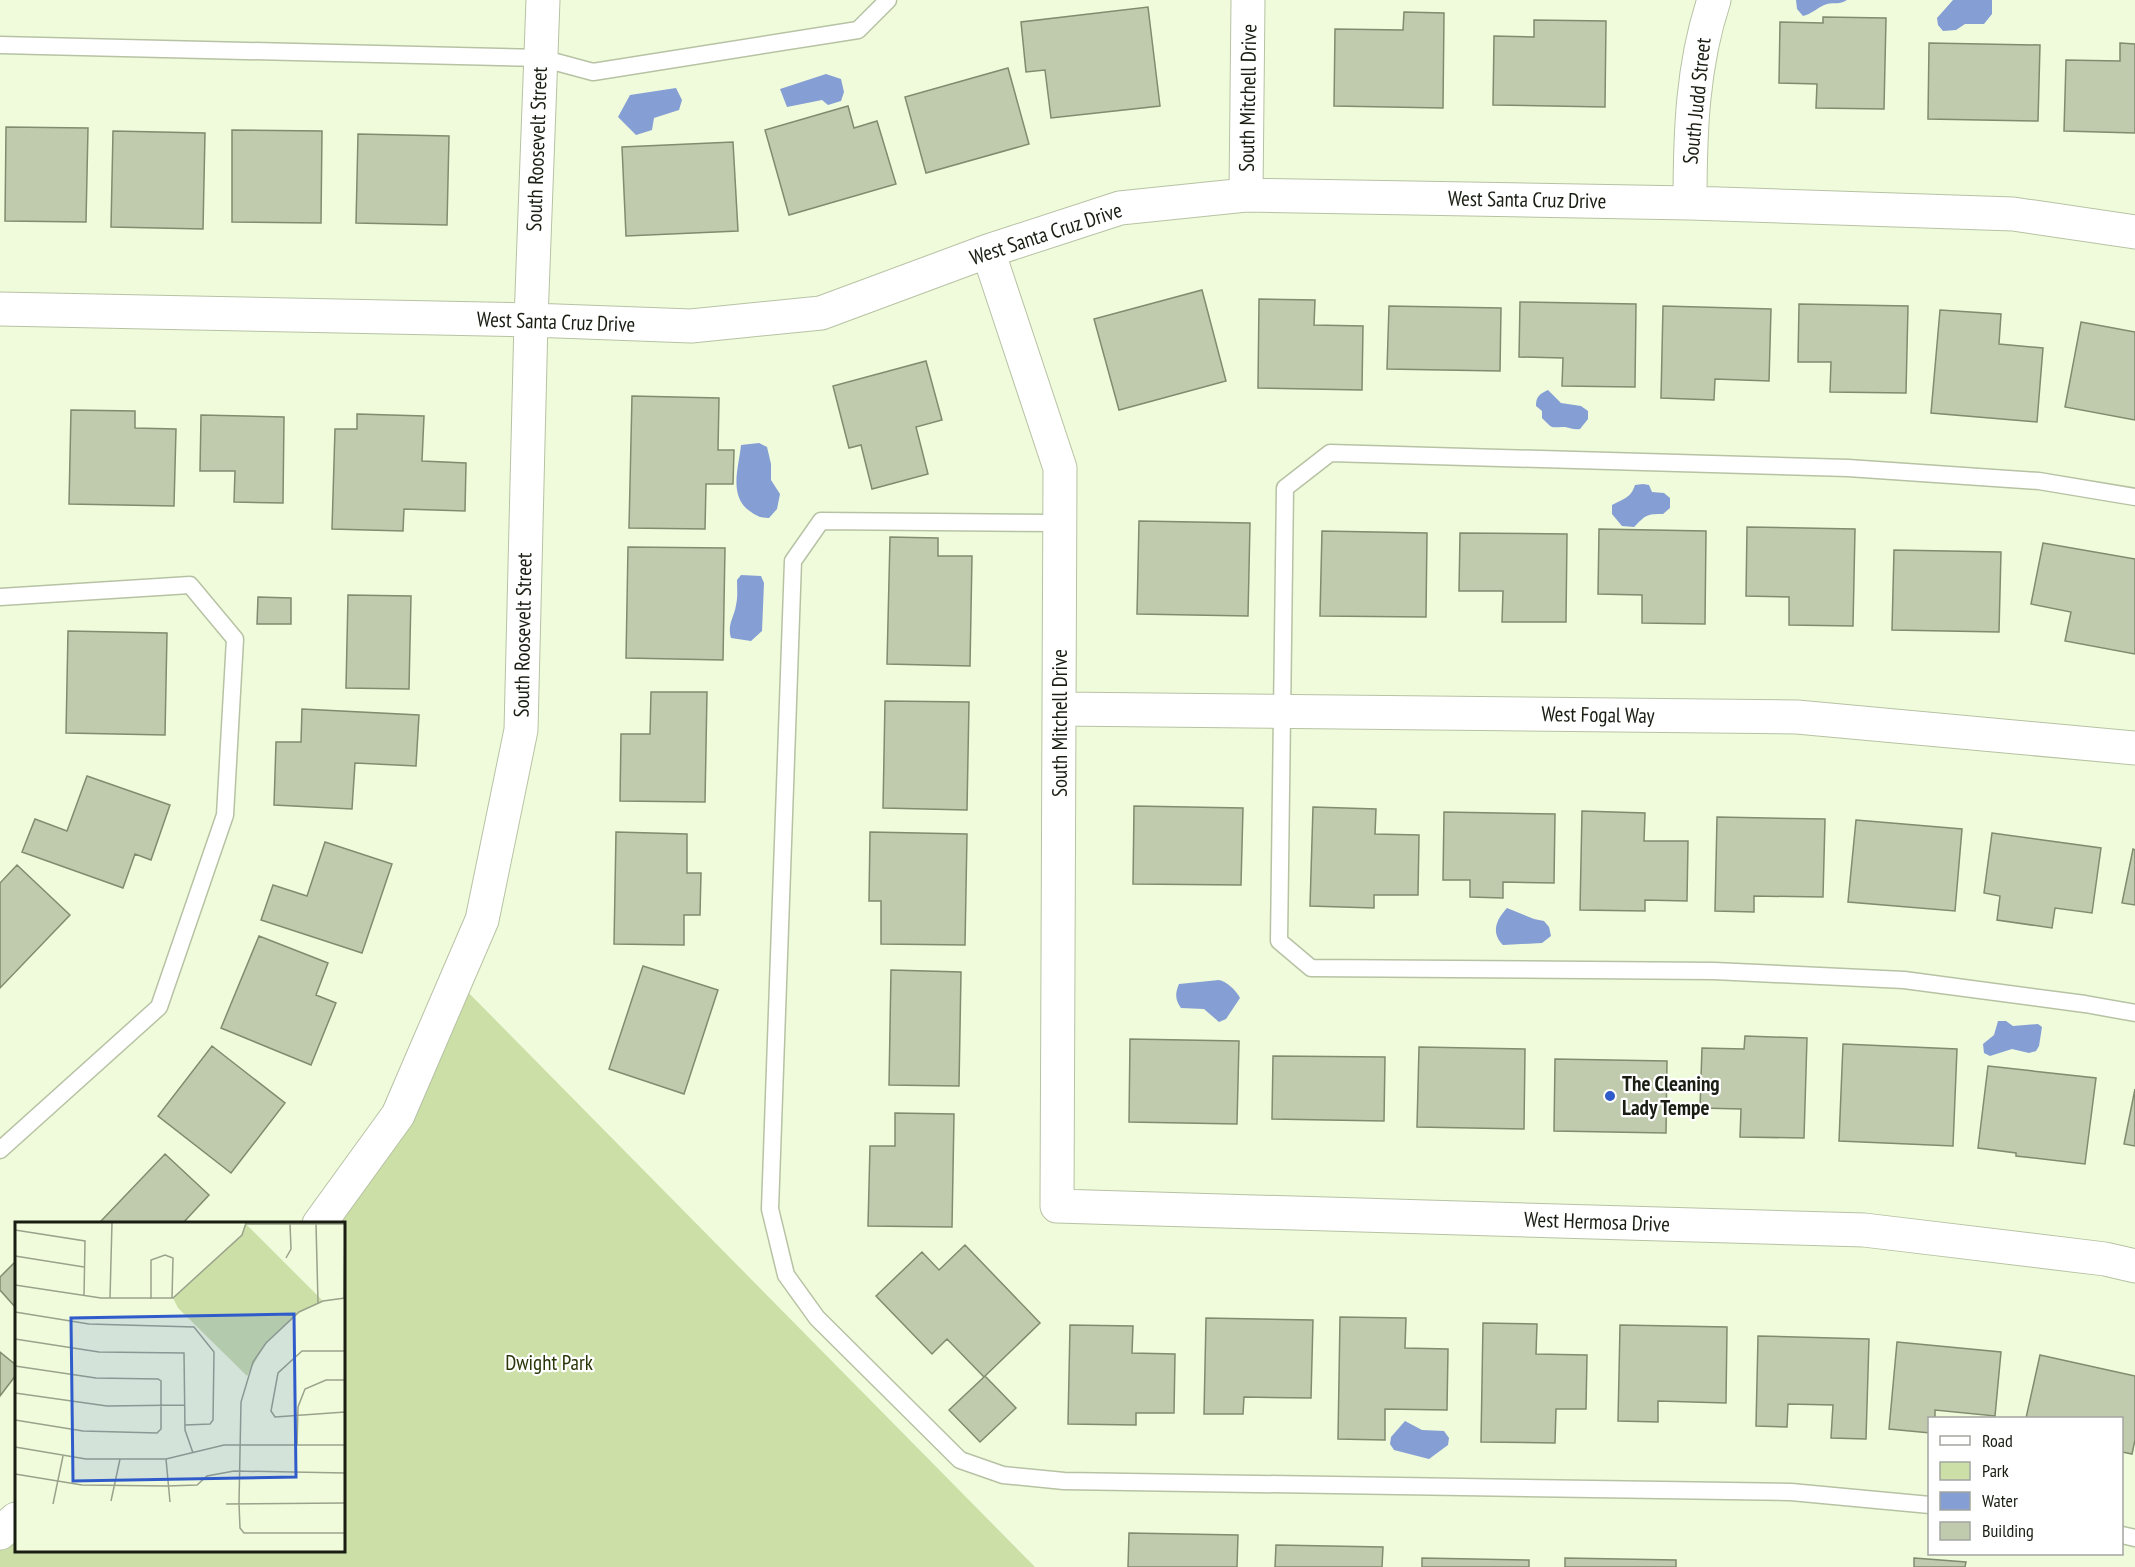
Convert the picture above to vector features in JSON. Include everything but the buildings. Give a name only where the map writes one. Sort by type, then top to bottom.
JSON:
[{"type":"street","name":"South Roosevelt Street","points":[[320,1222],[398,1114],[482,920],[521,730],[531,320],[543,0]]},
{"type":"street","name":"South Mitchell Drive","points":[[1246,195],[1248,0]]},
{"type":"street","name":"South Judd Street","points":[[1690,203],[1691,121],[1703,32],[1714,0]]},
{"type":"street","name":"West Santa Cruz Drive","points":[[0,309],[531,320],[691,326],[821,313],[988,251],[1120,208],[1246,195],[1690,203],[2013,214],[2135,232]]},
{"type":"street","name":"South Mitchell Drive","points":[[988,251],[1060,468],[1057,1206]]},
{"type":"street","name":"West Fogal Way","points":[[1060,709],[1797,717],[2135,748]]},
{"type":"street","name":"West Hermosa Drive","points":[[1057,1206],[1864,1230],[2105,1259],[2135,1266]]},
{"type":"street","points":[[0,1533],[15,1520]]},
{"type":"lane","points":[[0,45],[541,58],[593,72],[858,30],[888,0]]},
{"type":"lane","points":[[2135,497],[2038,481],[1848,468],[1330,453],[1285,488],[1279,941],[1311,968],[1714,971],[1904,980],[2085,1004],[2135,1013]]},
{"type":"lane","points":[[1060,523],[821,521],[793,561],[770,1209],[786,1275],[817,1318],[960,1460],[1003,1475],[1064,1481],[1791,1492],[1928,1505]]},
{"type":"lane","points":[[0,597],[190,585],[235,639],[225,815],[159,1007],[0,1150]]},
{"type":"green space","name":"Dwight Park","points":[[456,980],[1035,1567],[0,1567],[0,1533],[15,1520],[15,1552],[345,1552],[345,1222],[320,1222]]},
{"type":"water","points":[[1796,0],[1847,0],[1827,4],[1803,16],[1797,9]]},
{"type":"water","points":[[1953,0],[1992,0],[1992,14],[1984,24],[1965,24],[1956,30],[1943,31],[1938,25],[1937,18]]},
{"type":"water","points":[[826,74],[841,79],[844,92],[841,101],[828,105],[822,100],[787,107],[780,89]]},
{"type":"water","points":[[676,88],[682,100],[679,110],[654,118],[652,130],[636,135],[618,117],[630,95]]},
{"type":"water","points":[[1548,390],[1561,403],[1581,406],[1588,411],[1588,419],[1580,429],[1552,427],[1542,418],[1542,411],[1536,406],[1537,398]]},
{"type":"water","points":[[759,443],[767,447],[771,464],[771,480],[780,494],[777,509],[769,518],[757,516],[747,509],[741,503],[738,495],[736,479],[741,445]]},
{"type":"water","points":[[1635,485],[1649,485],[1652,492],[1664,493],[1670,498],[1670,508],[1663,514],[1647,516],[1634,527],[1622,526],[1612,514],[1612,505],[1629,495]]},
{"type":"water","points":[[741,575],[761,576],[764,583],[762,631],[751,641],[731,638],[730,633],[737,602],[737,580]]},
{"type":"water","points":[[1507,908],[1544,921],[1549,927],[1551,936],[1542,943],[1503,945],[1497,935],[1496,926]]},
{"type":"water","points":[[1219,980],[1231,987],[1240,998],[1226,1019],[1219,1022],[1204,1009],[1181,1008],[1176,996],[1179,984]]},
{"type":"water","points":[[1998,1021],[2006,1021],[2013,1026],[2038,1024],[2042,1027],[2036,1051],[2029,1053],[2012,1049],[1990,1056],[1984,1053],[1983,1044],[1994,1035]]},
{"type":"water","points":[[1405,1421],[1422,1430],[1444,1431],[1449,1438],[1448,1445],[1429,1459],[1394,1450],[1390,1444],[1391,1437]]},
{"type":"place","name":"The Cleaning Lady Tempe","points":[[1610,1096]]}]
